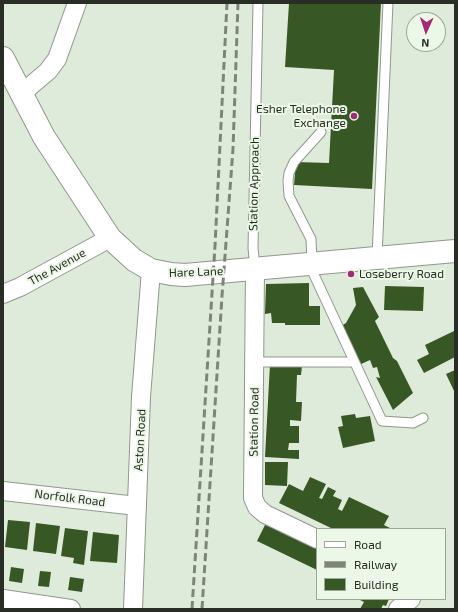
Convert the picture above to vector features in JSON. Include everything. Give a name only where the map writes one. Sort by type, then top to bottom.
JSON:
[{"type":"street","points":[[20,94],[48,72],[57,59],[76,3]]},
{"type":"street","name":"Hare Lane","points":[[3,58],[20,94],[48,143],[110,238],[134,260],[152,270],[185,275],[377,257],[454,253]]},
{"type":"street","name":"The Avenue","points":[[3,294],[20,287],[110,238]]},
{"type":"street","name":"Station Road","points":[[255,268],[253,498],[256,507],[265,514],[316,539]]},
{"type":"street","name":"Aston Road","points":[[133,609],[142,397],[152,270]]},
{"type":"street","name":"Norfolk Road","points":[[3,491],[137,506]]},
{"type":"street","points":[[3,599],[71,609]]},
{"type":"street","points":[[398,609],[410,600]]},
{"type":"lane","name":"Station Approach","points":[[255,268],[253,248],[258,3]]},
{"type":"lane","points":[[377,257],[388,3]]},
{"type":"lane","points":[[321,132],[294,162],[289,173],[288,180],[289,196],[311,239],[311,263],[353,362],[382,421],[413,424],[423,418]]},
{"type":"lane","points":[[255,362],[353,362]]},
{"type":"building","name":"Esher Telephone Exchange","points":[[289,3],[381,3],[372,189],[294,185],[296,162],[329,163],[334,70],[285,67]]},
{"type":"building","points":[[309,283],[309,306],[320,306],[320,325],[285,325],[285,323],[272,323],[271,313],[265,314],[266,284]]},
{"type":"building","points":[[385,286],[424,287],[423,311],[384,310]]},
{"type":"building","points":[[363,287],[379,317],[375,321],[393,358],[397,361],[413,393],[393,410],[376,377],[380,378],[377,367],[373,368],[370,360],[359,365],[341,326],[346,323],[356,305],[353,288]]},
{"type":"building","points":[[454,331],[455,357],[424,373],[417,360],[429,354],[425,345]]},
{"type":"building","points":[[270,364],[302,366],[301,375],[297,375],[296,402],[302,402],[301,421],[290,420],[290,426],[299,426],[299,443],[289,443],[288,450],[299,450],[299,459],[265,457]]},
{"type":"building","points":[[455,370],[455,393],[446,374]]},
{"type":"building","points":[[355,414],[356,418],[370,416],[375,441],[343,448],[338,427],[343,426],[341,416]]},
{"type":"building","points":[[265,462],[288,462],[287,486],[265,485]]},
{"type":"building","points":[[310,477],[326,484],[319,498],[322,499],[328,487],[336,491],[333,496],[342,500],[338,509],[342,511],[349,497],[389,516],[384,525],[390,528],[331,528],[279,503],[289,484],[303,491]]},
{"type":"building","points":[[8,520],[30,522],[27,550],[5,547]]},
{"type":"building","points":[[36,523],[60,526],[56,554],[33,551]]},
{"type":"building","points":[[266,523],[316,548],[316,570],[257,541]]},
{"type":"building","points":[[65,528],[88,531],[84,565],[73,563],[74,558],[61,556]]},
{"type":"building","points":[[93,532],[119,535],[117,563],[90,561]]},
{"type":"building","points":[[11,567],[24,569],[22,583],[9,581]]},
{"type":"building","points":[[40,571],[51,572],[49,587],[38,586]]},
{"type":"building","points":[[70,577],[84,579],[82,592],[68,590]]},
{"type":"building","points":[[360,600],[389,600],[386,606],[383,605],[381,609],[360,609],[364,602]]},
{"type":"railway","points":[[192,609],[215,246],[227,3]]},
{"type":"railway","points":[[202,609],[233,149],[238,3]]},
{"type":"place","name":"Esher Telephone Exchange","points":[[354,116]]},
{"type":"place","name":"Loseberry Road","points":[[351,274]]}]
